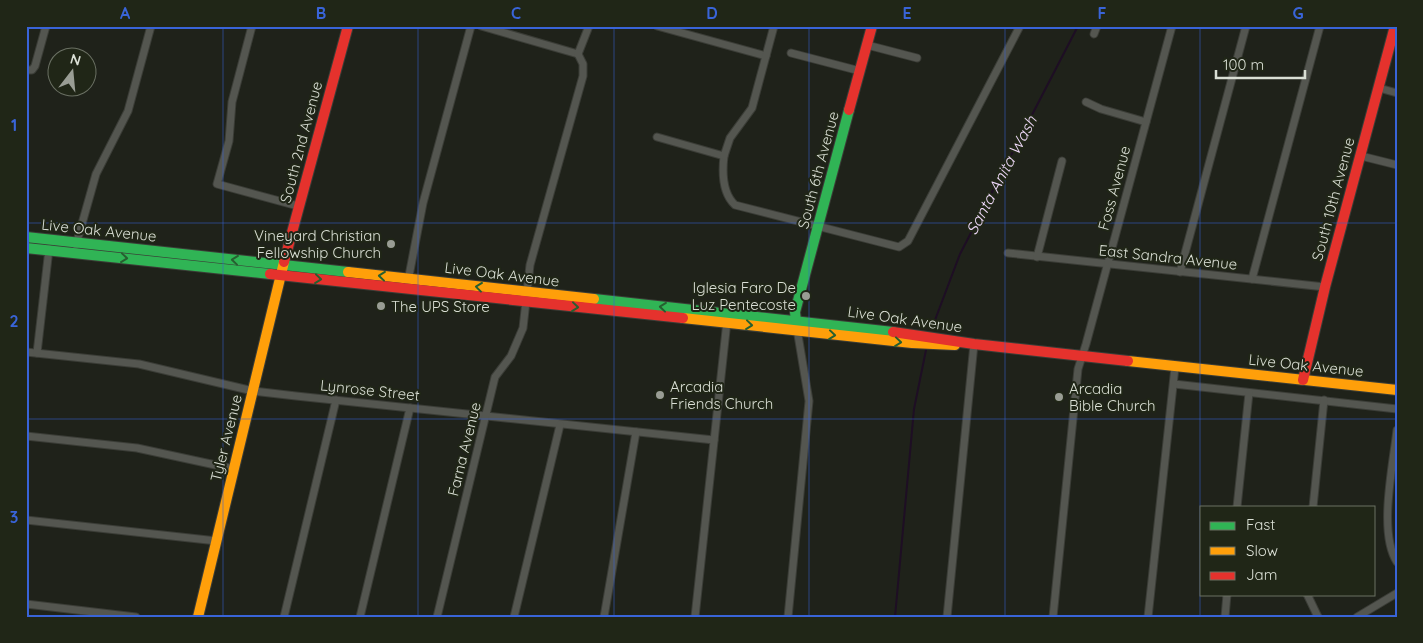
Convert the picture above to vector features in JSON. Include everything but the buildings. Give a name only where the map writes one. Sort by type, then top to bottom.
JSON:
[{"type":"main road","name":"South 2nd Avenue","points":[[282,270],[348,26]]},
{"type":"main road","name":"South 6th Avenue","points":[[797,326],[795,312],[872,26]]},
{"type":"main road","name":"South 10th Avenue","points":[[1303,380],[1325,287],[1395,26]]},
{"type":"main road","name":"Live Oak Avenue","points":[[26,237],[49,245],[1396,390]]},
{"type":"main road","name":"Live Oak Avenue","points":[[26,248],[49,245]]},
{"type":"main road","name":"Tyler Avenue","points":[[198,617],[282,270]]},
{"type":"street","points":[[29,70],[46,26]]},
{"type":"street","points":[[76,248],[96,174],[128,111],[151,26]]},
{"type":"street","points":[[252,26],[232,102],[229,141],[217,184],[298,206]]},
{"type":"street","points":[[408,283],[423,203],[471,26]]},
{"type":"street","points":[[481,26],[578,54],[589,26]]},
{"type":"street","points":[[657,26],[680,29],[766,56]]},
{"type":"street","points":[[774,26],[752,108],[730,138],[724,156],[722,174],[729,199],[735,206],[899,247],[908,240],[1020,26]]},
{"type":"street","points":[[1094,34],[1097,26]]},
{"type":"street","name":"Foss Avenue","points":[[1053,617],[1078,369],[1172,26]]},
{"type":"street","points":[[1180,272],[1246,26]]},
{"type":"street","points":[[1252,279],[1320,26]]},
{"type":"street","points":[[867,45],[917,58]]},
{"type":"street","points":[[791,53],[860,71]]},
{"type":"street","name":"Farna Avenue","points":[[437,617],[496,377],[519,341],[527,297],[530,265],[583,76],[583,64],[578,54]]},
{"type":"street","points":[[1379,88],[1397,93]]},
{"type":"street","points":[[1086,102],[1101,110],[1146,122]]},
{"type":"street","points":[[657,136],[724,156]]},
{"type":"street","points":[[1361,156],[1397,165]]},
{"type":"street","points":[[1037,257],[1062,161]]},
{"type":"street","points":[[37,353],[49,245]]},
{"type":"street","name":"East Sandra Avenue","points":[[1008,253],[1325,287]]},
{"type":"street","points":[[695,617],[727,318]]},
{"type":"street","points":[[788,617],[810,401],[797,326]]},
{"type":"street","points":[[946,617],[974,344]]},
{"type":"street","name":"Lynrose Street","points":[[26,352],[139,364],[253,390],[560,425],[714,440]]},
{"type":"street","points":[[1148,617],[1175,366]]},
{"type":"street","points":[[1396,390],[1397,380]]},
{"type":"street","points":[[1174,384],[1397,409]]},
{"type":"street","points":[[1237,506],[1249,392]]},
{"type":"street","points":[[284,617],[336,400]]},
{"type":"street","points":[[1313,506],[1324,400]]},
{"type":"street","points":[[360,617],[410,408]]},
{"type":"street","points":[[514,617],[560,425]]},
{"type":"street","points":[[1397,430],[1387,526],[1390,551],[1397,562]]},
{"type":"street","points":[[604,617],[636,432]]},
{"type":"street","points":[[26,436],[137,448],[234,468]]},
{"type":"street","points":[[26,520],[217,541]]},
{"type":"street","points":[[1357,617],[1397,593]]},
{"type":"street","points":[[1224,617],[1227,596]]},
{"type":"street","points":[[1308,596],[1318,617]]},
{"type":"street","points":[[26,604],[136,617]]},
{"type":"waterway","name":"Santa Anita Wash","points":[[932,328],[960,254],[1078,26]]},
{"type":"waterway","name":"Santa Anita Wash","points":[[895,617],[914,409],[926,350]]},
{"type":"traffic: fast","points":[[796,321],[795,312],[849,110]]},
{"type":"traffic: fast","points":[[26,237],[348,272]]},
{"type":"traffic: fast","points":[[26,248],[270,274]]},
{"type":"traffic: fast","points":[[594,299],[893,332]]},
{"type":"traffic: slow","points":[[198,617],[284,262]]},
{"type":"traffic: slow","points":[[348,272],[594,299]]},
{"type":"traffic: slow","points":[[683,318],[912,343],[955,345]]},
{"type":"traffic: slow","points":[[1128,361],[1397,390]]},
{"type":"traffic: jam","points":[[284,262],[348,26]]},
{"type":"traffic: jam","points":[[849,110],[872,26]]},
{"type":"traffic: jam","points":[[1303,380],[1325,287],[1395,26]]},
{"type":"traffic: jam","points":[[270,274],[683,318]]},
{"type":"traffic: jam","points":[[893,332],[974,344],[1128,361]]},
{"type":"place","name":"Vineyard Christian Fellowship Church","points":[[391,244]]},
{"type":"place","name":"Iglesia Faro De Luz Pentecoste","points":[[806,296]]},
{"type":"place","name":"The UPS Store","points":[[381,306]]},
{"type":"place","name":"Arcadia Friends Church","points":[[660,395]]},
{"type":"place","name":"Arcadia Bible Church","points":[[1059,397]]}]
